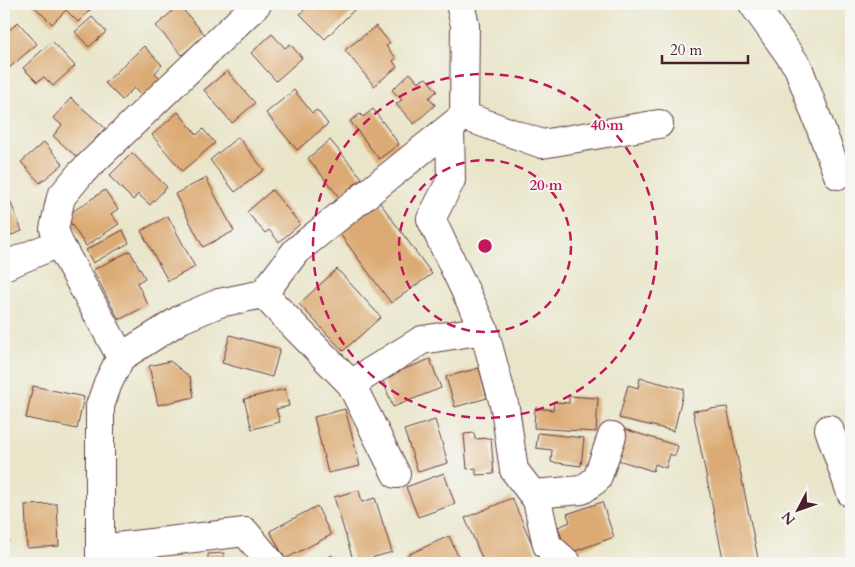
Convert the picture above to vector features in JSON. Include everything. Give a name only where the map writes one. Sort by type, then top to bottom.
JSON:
[{"type":"street","points":[[121,357],[59,244],[54,229],[61,197],[80,174],[257,4]]},
{"type":"street","points":[[460,4],[465,25],[451,180],[431,219],[484,330],[505,408],[514,470],[538,500],[547,545],[568,563]]},
{"type":"street","points":[[754,4],[798,67],[838,175]]},
{"type":"street","points":[[457,122],[542,144],[659,124]]},
{"type":"street","points":[[271,563],[245,532],[100,556],[100,406],[108,383],[121,357],[181,319],[219,303],[263,294],[296,251],[457,122]]},
{"type":"street","points":[[4,266],[59,244]]},
{"type":"street","points":[[263,294],[352,384],[396,474]]},
{"type":"street","points":[[352,384],[422,340],[484,330]]},
{"type":"street","points":[[830,429],[851,492]]},
{"type":"street","points":[[533,494],[582,490],[597,479],[612,436]]},
{"type":"building","points":[[32,4],[91,4],[94,6],[78,22],[66,10],[52,24]]},
{"type":"building","points":[[311,4],[360,4],[325,39],[300,14]]},
{"type":"building","points":[[179,5],[205,35],[182,55],[156,26]]},
{"type":"building","points":[[92,17],[106,32],[89,47],[75,32]]},
{"type":"building","points":[[18,22],[37,44],[9,68],[4,62],[4,35]]},
{"type":"building","points":[[376,26],[390,43],[386,46],[396,58],[393,61],[397,67],[374,86],[345,50]]},
{"type":"building","points":[[272,34],[285,48],[290,44],[302,58],[276,81],[251,53]]},
{"type":"building","points":[[52,41],[75,66],[53,86],[44,77],[37,82],[23,68]]},
{"type":"building","points":[[144,46],[162,65],[155,73],[161,79],[144,99],[134,88],[122,100],[105,83]]},
{"type":"building","points":[[227,71],[255,103],[232,123],[204,90]]},
{"type":"building","points":[[410,73],[418,82],[426,78],[437,91],[429,98],[435,105],[414,124],[396,104],[402,100],[392,90]]},
{"type":"building","points":[[294,90],[312,113],[317,110],[328,124],[297,150],[266,113]]},
{"type":"building","points":[[71,98],[105,128],[78,158],[53,136],[62,125],[53,118]]},
{"type":"building","points":[[373,109],[399,144],[379,159],[350,121],[360,114],[363,117]]},
{"type":"building","points":[[178,112],[197,135],[203,129],[215,143],[182,171],[152,135]]},
{"type":"building","points":[[238,137],[264,170],[235,192],[210,160]]},
{"type":"building","points":[[330,140],[362,178],[339,197],[308,158]]},
{"type":"building","points":[[44,142],[63,164],[40,183],[21,162]]},
{"type":"building","points":[[132,153],[167,187],[150,205],[138,194],[133,200],[109,176]]},
{"type":"building","points":[[206,178],[234,231],[203,247],[175,194]]},
{"type":"building","points":[[4,189],[22,231],[4,238]]},
{"type":"building","points":[[105,190],[118,209],[111,214],[119,224],[86,246],[66,216]]},
{"type":"building","points":[[272,190],[300,224],[279,242],[269,230],[265,233],[247,212]]},
{"type":"building","points":[[378,200],[432,274],[391,303],[337,230]]},
{"type":"building","points":[[168,216],[195,267],[168,281],[141,231]]},
{"type":"building","points":[[123,230],[129,243],[93,263],[86,250]]},
{"type":"building","points":[[130,251],[145,278],[137,283],[148,305],[119,320],[93,270]]},
{"type":"building","points":[[337,269],[381,317],[343,351],[299,304]]},
{"type":"building","points":[[230,335],[280,349],[272,377],[222,363]]},
{"type":"building","points":[[430,359],[441,388],[393,407],[382,378]]},
{"type":"building","points":[[170,361],[190,377],[194,397],[158,405],[149,366]]},
{"type":"building","points":[[479,368],[487,398],[455,407],[446,377]]},
{"type":"building","points":[[640,378],[684,389],[674,431],[619,418],[628,385],[638,388]]},
{"type":"building","points":[[33,386],[84,397],[77,429],[26,418]]},
{"type":"building","points":[[285,389],[289,406],[276,409],[280,422],[252,429],[244,399]]},
{"type":"building","points":[[569,396],[598,398],[596,432],[534,428],[535,408],[553,410],[554,402],[569,403]]},
{"type":"building","points":[[727,407],[759,563],[724,563],[693,411]]},
{"type":"building","points":[[345,409],[360,466],[328,473],[314,417]]},
{"type":"building","points":[[435,420],[448,463],[418,472],[404,430]]},
{"type":"building","points":[[624,429],[678,446],[675,456],[670,454],[666,468],[655,464],[653,471],[615,459]]},
{"type":"building","points":[[474,433],[475,439],[491,438],[494,474],[476,475],[476,468],[467,469],[464,434]]},
{"type":"building","points":[[538,433],[584,438],[581,466],[551,462],[552,450],[536,448]]},
{"type":"building","points":[[444,473],[455,504],[418,517],[406,487]]},
{"type":"building","points":[[359,490],[362,502],[375,498],[392,552],[354,563],[334,497]]},
{"type":"building","points":[[512,498],[539,560],[531,563],[484,563],[465,518]]},
{"type":"building","points":[[602,502],[614,537],[567,554],[558,527],[570,522],[567,514]]},
{"type":"building","points":[[57,504],[59,546],[27,548],[25,505]]},
{"type":"building","points":[[317,506],[331,535],[285,559],[270,531]]},
{"type":"building","points":[[4,527],[9,541],[4,543]]},
{"type":"building","points":[[449,536],[461,563],[408,563],[405,556]]},
{"type":"building","points":[[224,553],[224,563],[208,563],[208,554]]},
{"type":"building","points":[[332,555],[337,563],[317,563]]},
{"type":"building","points":[[20,558],[21,563],[4,563],[4,562]]}]
